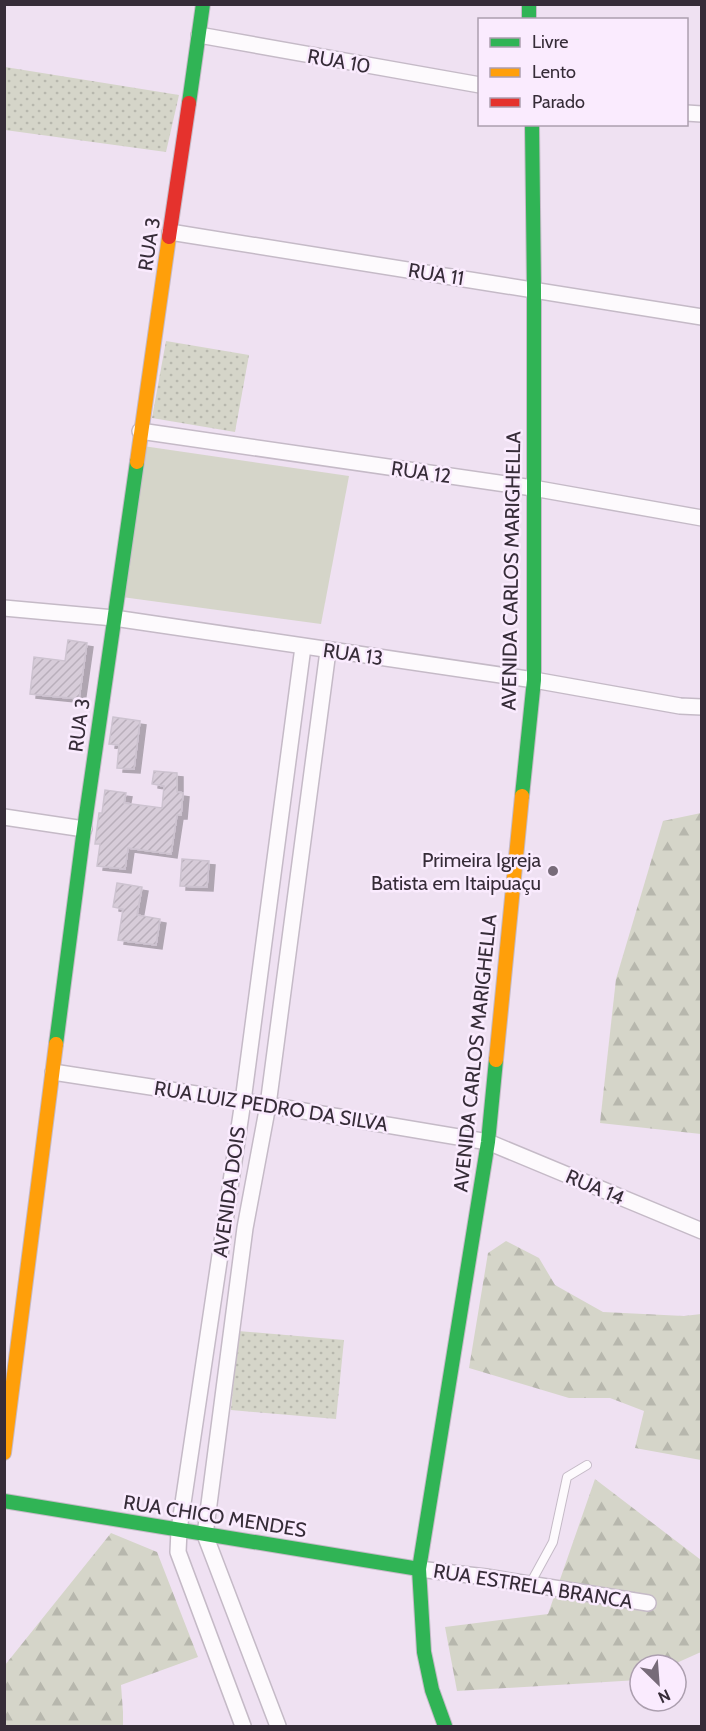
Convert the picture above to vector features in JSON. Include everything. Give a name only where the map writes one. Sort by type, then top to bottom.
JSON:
[{"type":"main road","name":"RUA 3","points":[[4,1453],[84,829],[203,4]]},
{"type":"main road","name":"AVENIDA CARLOS MARIGHELLA","points":[[445,1726],[432,1690],[424,1652],[419,1569],[488,1142],[534,680],[532,126]]},
{"type":"main road","name":"RUA CHICO MENDES","points":[[4,1501],[419,1569]]},
{"type":"street","name":"RUA 10","points":[[199,35],[478,85]]},
{"type":"street","name":"RUA 11","points":[[170,232],[702,317]]},
{"type":"street","name":"RUA 12","points":[[140,431],[533,488],[702,518]]},
{"type":"street","name":"RUA 13","points":[[4,608],[114,618],[534,680],[680,706],[702,707]]},
{"type":"street","name":"AVENIDA DOIS","points":[[243,1726],[178,1552],[179,1530],[243,1101],[303,647]]},
{"type":"street","name":"AVENIDA DOIS","points":[[278,1726],[205,1535],[244,1228],[268,1105],[328,651]]},
{"type":"street","points":[[4,817],[84,829]]},
{"type":"street","name":"RUA LUIZ PEDRO DA SILVA","points":[[52,1072],[488,1142]]},
{"type":"street","name":"RUA 14","points":[[488,1142],[702,1231]]},
{"type":"street","name":"RUA ESTRELA BRANCA","points":[[419,1569],[486,1577],[648,1603]]},
{"type":"lane","points":[[530,1584],[553,1542],[567,1477],[587,1465]]},
{"type":"green space","points":[[5,67],[179,95],[166,152],[5,130]]},
{"type":"green space","points":[[166,341],[249,355],[235,432],[152,418]]},
{"type":"green space","points":[[143,446],[349,476],[321,624],[122,597]]},
{"type":"green space","points":[[701,813],[701,1134],[600,1123],[616,979],[663,821]]},
{"type":"green space","points":[[506,1241],[539,1258],[555,1285],[603,1312],[684,1316],[701,1314],[701,1460],[635,1448],[644,1411],[610,1398],[569,1398],[469,1368],[488,1253]]},
{"type":"green space","points":[[238,1331],[344,1340],[336,1419],[231,1410]]},
{"type":"green space","points":[[595,1479],[701,1560],[701,1652],[688,1658],[688,1653],[628,1653],[628,1681],[457,1691],[445,1627],[548,1614]]},
{"type":"green space","points":[[111,1533],[157,1552],[198,1657],[121,1685],[123,1726],[5,1726],[5,1665]]},
{"type":"building","points":[[68,640],[87,643],[79,699],[30,694],[34,657],[65,661]]},
{"type":"building","points":[[113,717],[140,721],[134,769],[117,768],[119,745],[109,744]]},
{"type":"building","points":[[154,771],[177,773],[177,792],[183,793],[181,815],[177,815],[171,854],[128,848],[125,869],[97,866],[100,844],[95,844],[105,790],[126,793],[124,803],[162,808],[164,786],[152,784]]},
{"type":"building","points":[[182,859],[209,861],[207,887],[180,886]]},
{"type":"building","points":[[117,883],[142,887],[137,915],[160,919],[156,945],[118,940],[123,909],[113,907]]},
{"type":"traffic: fast","points":[[189,103],[203,4]]},
{"type":"traffic: fast","points":[[529,4],[529,18]]},
{"type":"traffic: fast","points":[[522,796],[534,680],[532,126]]},
{"type":"traffic: fast","points":[[56,1044],[84,829],[137,462]]},
{"type":"traffic: fast","points":[[445,1726],[432,1690],[424,1652],[419,1569],[488,1142],[496,1060]]},
{"type":"traffic: fast","points":[[4,1501],[419,1569]]},
{"type":"traffic: slow","points":[[137,462],[169,237]]},
{"type":"traffic: slow","points":[[496,1060],[522,796]]},
{"type":"traffic: slow","points":[[4,1453],[56,1044]]},
{"type":"traffic: jam","points":[[169,237],[189,103]]},
{"type":"place","name":"Primeira Igreja Batista em Itaipuaçu","points":[[553,871]]}]
